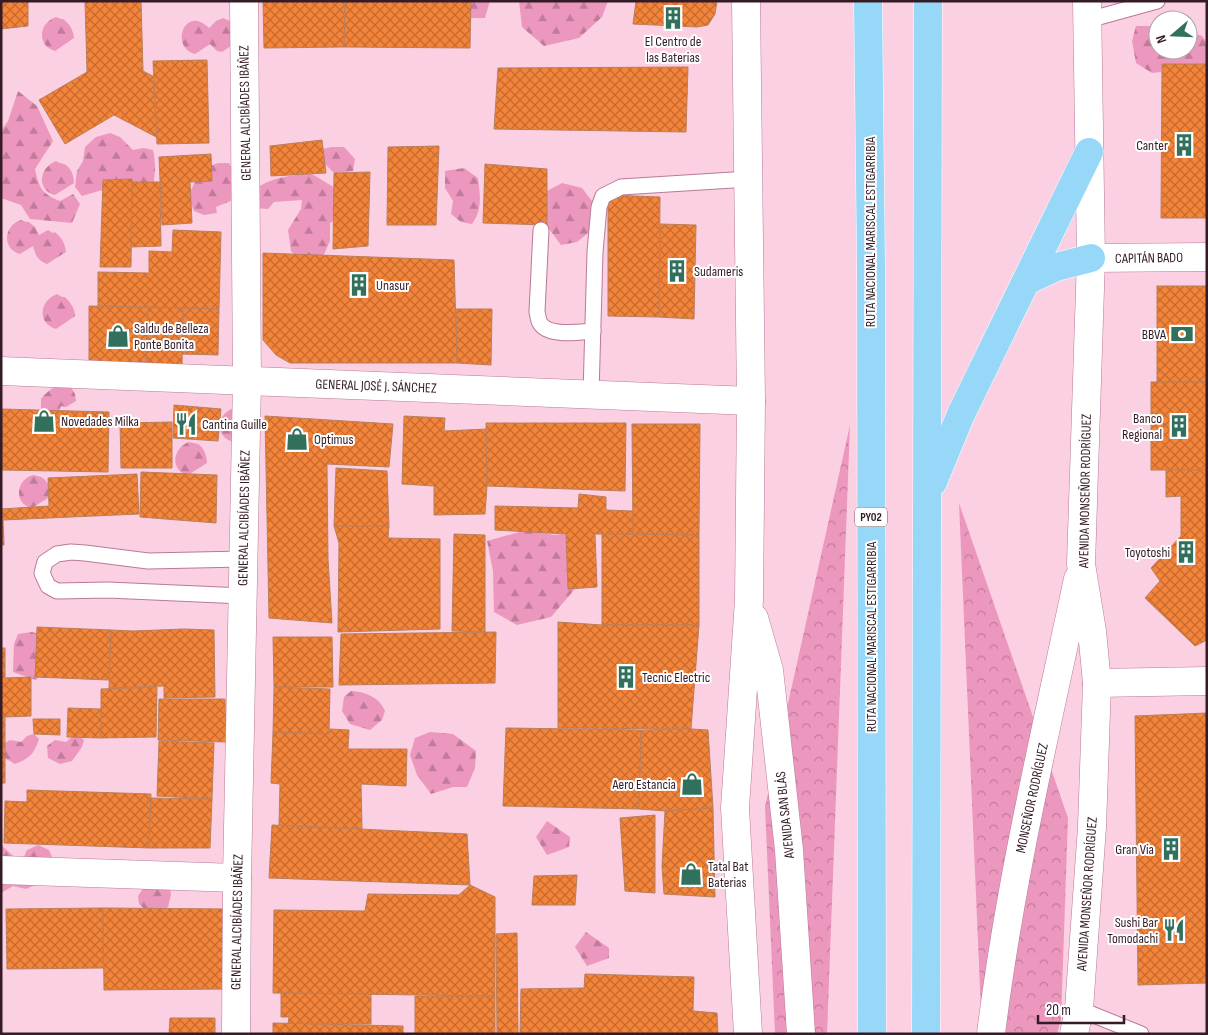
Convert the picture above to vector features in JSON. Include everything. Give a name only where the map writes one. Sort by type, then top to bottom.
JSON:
[{"type":"highway","name":"RUTA NACIONAL MARISCAL ESTIGARRIBIA","points":[[868,1],[871,267],[872,1034]]},
{"type":"highway","points":[[926,1034],[928,1]]},
{"type":"highway","points":[[928,495],[961,414],[1089,152]]},
{"type":"highway","points":[[1026,281],[1056,267],[1091,258]]},
{"type":"street","name":"GENERAL ALCIBÍADES IBÁÑEZ","points":[[236,1034],[237,878],[247,381],[244,1]]},
{"type":"street","points":[[746,1],[752,401],[749,600],[735,808],[748,1034]]},
{"type":"street","name":"AVENIDA MONSEÑOR RODRÍGUEZ","points":[[1076,1021],[1092,827],[1097,683],[1092,631],[1081,564],[1091,258],[1087,11]]},
{"type":"street","name":"CAPITÁN BADO","points":[[1091,258],[1207,257]]},
{"type":"street","name":"GENERAL JOSÉ J. SÁNCHEZ","points":[[1,371],[752,401]]},
{"type":"street","name":"MONSEÑOR RODRÍGUEZ","points":[[992,1034],[1005,932],[1015,877],[1081,564]]},
{"type":"street","name":"AVENIDA SAN BLÁS","points":[[749,600],[769,670],[789,850],[801,1034]]},
{"type":"street","points":[[1097,683],[1207,680]]},
{"type":"street","points":[[1,870],[237,878]]},
{"type":"lane","points":[[1087,11],[1158,1]]},
{"type":"lane","points":[[591,394],[595,252],[599,207],[604,196],[621,187],[749,179]]},
{"type":"lane","points":[[541,230],[537,312],[540,323],[545,329],[560,332],[593,331]]},
{"type":"lane","points":[[243,559],[148,561],[85,552],[71,552],[57,554],[45,562],[42,573],[48,586],[57,591],[108,590],[243,596]]},
{"type":"lane","points":[[1076,1021],[1141,1034]]},
{"type":"green space","points":[[471,1],[490,1],[485,18],[469,18]]},
{"type":"green space","points":[[519,1],[608,1],[602,17],[579,38],[544,46],[522,27]]},
{"type":"green space","points":[[56,17],[68,23],[74,38],[55,51],[45,44],[42,34],[46,24]]},
{"type":"green space","points":[[223,18],[230,21],[241,39],[222,52],[217,51],[210,44],[195,54],[187,50],[183,44],[182,36],[183,29],[187,24],[193,21],[200,22],[209,28],[216,21]]},
{"type":"green space","points":[[1136,26],[1148,26],[1148,60],[1198,60],[1198,35],[1202,36],[1207,43],[1207,64],[1162,64],[1161,72],[1152,73],[1136,63],[1132,41]]},
{"type":"green space","points":[[18,91],[37,106],[53,141],[35,169],[40,186],[49,196],[60,201],[73,194],[80,204],[72,223],[30,219],[21,205],[1,198],[1,131],[8,121]]},
{"type":"green space","points":[[110,133],[120,137],[133,150],[143,148],[153,150],[155,175],[148,200],[109,188],[82,196],[75,187],[77,171],[83,161],[85,147],[96,137]]},
{"type":"green space","points":[[344,147],[355,159],[353,171],[334,173],[325,164],[323,149]]},
{"type":"green space","points":[[56,161],[69,167],[74,183],[55,195],[45,189],[42,179],[46,169]]},
{"type":"green space","points":[[219,163],[229,163],[237,178],[233,200],[216,207],[217,213],[204,215],[194,211],[188,197],[193,186],[203,171]]},
{"type":"green space","points":[[464,168],[478,178],[479,207],[472,224],[461,222],[451,214],[453,201],[445,188],[445,171]]},
{"type":"green space","points":[[312,174],[340,191],[340,217],[330,223],[330,241],[321,261],[301,262],[291,251],[288,230],[301,209],[302,200],[274,202],[268,209],[253,208],[253,190],[267,182],[281,178]]},
{"type":"green space","points":[[562,183],[582,188],[595,205],[593,229],[577,242],[561,245],[546,225],[547,191]]},
{"type":"green space","points":[[21,220],[29,222],[35,227],[39,235],[48,230],[53,233],[55,232],[63,241],[66,252],[47,264],[37,257],[33,246],[20,254],[14,251],[8,243],[8,232],[15,223]]},
{"type":"green space","points":[[57,294],[69,301],[75,316],[56,329],[46,322],[43,312],[47,302]]},
{"type":"green space","points":[[69,384],[75,394],[76,401],[66,407],[61,406],[59,411],[41,410],[41,399],[47,392],[57,386]]},
{"type":"green space","points":[[234,408],[233,442],[223,435],[220,425],[224,415]]},
{"type":"green space","points":[[850,425],[827,1034],[775,1034],[765,807]]},
{"type":"green space","points":[[189,442],[202,447],[207,463],[188,475],[178,469],[175,459],[179,449]]},
{"type":"green space","points":[[33,475],[46,480],[51,496],[32,508],[22,502],[19,493],[22,482]]},
{"type":"green space","points":[[959,503],[1068,818],[1061,1019],[1057,1034],[982,1034]]},
{"type":"green space","points":[[530,529],[553,535],[566,534],[580,583],[551,617],[517,625],[494,612],[493,571],[487,541]]},
{"type":"green space","points":[[32,632],[57,639],[59,652],[36,680],[13,672],[14,644],[18,634]]},
{"type":"green space","points":[[351,691],[371,696],[379,702],[385,711],[382,720],[370,730],[350,724],[342,711],[344,697]]},
{"type":"green space","points":[[430,732],[453,734],[476,751],[475,768],[467,787],[453,787],[431,794],[417,775],[410,755],[415,738]]},
{"type":"green space","points":[[34,734],[39,739],[35,749],[27,758],[15,764],[3,757],[1,745],[10,740],[21,742],[27,736]]},
{"type":"green space","points":[[79,735],[84,740],[82,747],[72,761],[60,764],[48,758],[47,746],[55,740],[66,742],[72,737]]},
{"type":"green space","points":[[547,821],[570,837],[569,847],[547,855],[536,837]]},
{"type":"green space","points":[[1,845],[21,863],[27,850],[38,845],[49,850],[53,859],[44,881],[26,889],[13,886],[1,893]]},
{"type":"green space","points":[[170,886],[171,895],[168,907],[159,913],[151,915],[139,904],[138,896],[144,887]]},
{"type":"green space","points":[[586,932],[609,948],[609,958],[587,966],[575,947]]},
{"type":"building","points":[[1,1],[28,1],[28,26],[1,29]]},
{"type":"building","points":[[85,1],[141,1],[143,71],[185,93],[162,140],[114,115],[65,144],[39,100],[87,72]]},
{"type":"building","points":[[263,1],[345,1],[344,47],[264,48]]},
{"type":"building","points":[[345,1],[471,1],[470,48],[344,47]]},
{"type":"building","name":"El Centro de las Baterias","points":[[636,1],[717,1],[715,14],[708,25],[697,27],[633,24]]},
{"type":"building","points":[[207,60],[209,143],[157,144],[153,61]]},
{"type":"building","name":"Canter","points":[[1162,64],[1207,64],[1207,218],[1161,218]]},
{"type":"building","points":[[688,67],[686,132],[494,129],[498,68]]},
{"type":"building","points":[[322,140],[326,173],[271,176],[270,146]]},
{"type":"building","points":[[439,146],[436,225],[387,225],[388,147]]},
{"type":"building","points":[[211,154],[212,181],[190,182],[192,223],[162,225],[159,157]]},
{"type":"building","points":[[485,164],[547,169],[547,225],[483,223]]},
{"type":"building","points":[[370,172],[368,246],[333,249],[334,173]]},
{"type":"building","points":[[132,179],[131,267],[100,267],[103,180]]},
{"type":"building","points":[[132,182],[160,182],[161,246],[131,247]]},
{"type":"building","points":[[608,195],[660,197],[659,317],[608,316]]},
{"type":"building","name":"Sudameris","points":[[660,224],[696,225],[694,319],[659,317]]},
{"type":"building","points":[[173,230],[221,232],[219,309],[98,306],[98,272],[149,273],[149,251],[172,252]]},
{"type":"building","name":"Unasur","points":[[263,253],[454,260],[457,363],[290,363],[276,355],[263,340]]},
{"type":"building","name":"BBVA","points":[[1157,286],[1207,286],[1207,382],[1157,382]]},
{"type":"building","name":"Saldu de Belleza Ponte Bonita","points":[[89,306],[148,307],[146,365],[89,364]]},
{"type":"building","points":[[148,307],[183,308],[182,365],[146,365]]},
{"type":"building","points":[[183,308],[219,309],[218,355],[182,354]]},
{"type":"building","points":[[456,309],[492,309],[491,365],[457,363]]},
{"type":"building","name":"Banco Regional","points":[[1151,382],[1207,382],[1207,470],[1151,470]]},
{"type":"building","points":[[174,405],[221,409],[218,441],[173,438]]},
{"type":"building","points":[[2,409],[109,412],[108,472],[2,470]]},
{"type":"building","points":[[265,416],[393,424],[389,467],[327,464],[328,559],[332,623],[269,618]]},
{"type":"building","points":[[404,416],[445,418],[444,431],[487,429],[485,514],[434,515],[434,486],[402,484]]},
{"type":"building","points":[[172,422],[172,468],[121,468],[120,423]]},
{"type":"building","points":[[486,423],[626,423],[625,491],[487,486]]},
{"type":"building","points":[[632,424],[700,424],[699,535],[633,534]]},
{"type":"building","points":[[336,468],[387,471],[389,526],[334,526]]},
{"type":"building","name":"Toyotoshi","points":[[1166,470],[1207,470],[1207,640],[1195,646],[1145,598],[1160,581],[1151,568],[1181,536],[1181,496],[1166,497]]},
{"type":"building","points":[[141,472],[217,475],[216,523],[140,517]]},
{"type":"building","points":[[137,474],[139,514],[3,520],[4,545],[1,545],[1,509],[49,506],[48,478]]},
{"type":"building","points":[[579,494],[606,497],[606,510],[633,511],[633,534],[595,534],[597,587],[568,589],[566,534],[495,530],[495,506],[578,508]]},
{"type":"building","points":[[334,526],[389,526],[388,538],[440,539],[440,629],[338,632],[339,543]]},
{"type":"building","points":[[454,534],[485,535],[485,632],[452,631]]},
{"type":"building","points":[[602,534],[699,535],[699,625],[602,625]]},
{"type":"building","name":"Tecnic Electric","points":[[558,622],[602,625],[699,625],[691,729],[558,728]]},
{"type":"building","points":[[37,627],[111,630],[109,680],[35,677]]},
{"type":"building","points":[[111,630],[214,630],[215,697],[164,698],[164,686],[109,688]]},
{"type":"building","points":[[496,632],[495,683],[339,685],[341,634]]},
{"type":"building","points":[[273,637],[332,637],[333,687],[274,687]]},
{"type":"building","points":[[1,648],[5,648],[5,678],[31,677],[31,716],[5,717],[5,744],[1,744]]},
{"type":"building","points":[[157,687],[156,737],[101,738],[101,689]]},
{"type":"building","points":[[274,687],[330,689],[329,734],[273,732]]},
{"type":"building","points":[[159,699],[225,699],[226,742],[158,740]]},
{"type":"building","points":[[68,708],[101,709],[101,738],[67,737]]},
{"type":"building","name":"Gran Via","points":[[1207,713],[1207,983],[1138,985],[1135,716]]},
{"type":"building","points":[[33,719],[60,719],[60,735],[34,734]]},
{"type":"building","points":[[506,728],[641,730],[639,809],[503,806]]},
{"type":"building","points":[[330,729],[349,730],[348,749],[407,749],[406,786],[361,784],[362,829],[279,825],[280,784],[271,783],[273,732],[329,734]]},
{"type":"building","points":[[641,730],[708,730],[713,808],[665,811],[639,809]]},
{"type":"building","points":[[159,741],[214,743],[212,799],[157,796]]},
{"type":"building","points":[[1,744],[5,744],[5,783],[1,783]]},
{"type":"building","points":[[27,790],[151,794],[149,848],[4,843],[5,801],[27,802]]},
{"type":"building","points":[[151,798],[212,799],[210,848],[149,848]]},
{"type":"building","points":[[713,808],[715,897],[664,894],[662,866],[665,811]]},
{"type":"building","points":[[655,815],[655,893],[625,891],[620,818]]},
{"type":"building","points":[[272,825],[467,834],[470,885],[269,878]]},
{"type":"building","points":[[577,875],[575,905],[532,905],[534,876]]},
{"type":"building","points":[[470,885],[495,897],[495,996],[273,993],[274,910],[365,911],[368,894],[459,895]]},
{"type":"building","points":[[103,908],[104,968],[7,969],[6,909]]},
{"type":"building","points":[[103,908],[229,909],[226,989],[104,990]]},
{"type":"building","points":[[517,933],[518,1034],[497,1034],[496,934]]},
{"type":"building","points":[[585,974],[694,977],[693,1011],[717,1013],[718,1034],[520,1034],[521,989],[584,988]]},
{"type":"building","points":[[281,993],[371,994],[371,1024],[288,1024],[289,1017],[281,1017]]},
{"type":"building","points":[[415,996],[495,996],[495,1034],[415,1034]]},
{"type":"building","points":[[170,1018],[215,1018],[215,1034],[169,1034]]},
{"type":"building","points":[[273,1023],[403,1026],[403,1034],[273,1034]]},
{"type":"place","name":"El Centro de las Baterias","points":[[673,18]]},
{"type":"place","name":"Canter","points":[[1184,145]]},
{"type":"place","name":"Sudameris","points":[[677,271]]},
{"type":"place","name":"Unasur","points":[[359,285]]},
{"type":"place","name":"BBVA","points":[[1182,334]]},
{"type":"place","name":"Saldu de Belleza Ponte Bonita","points":[[118,336]]},
{"type":"place","name":"Novedades Milka","points":[[44,421]]},
{"type":"place","name":"Cantina Guille","points":[[186,424]]},
{"type":"place","name":"Banco Regional","points":[[1179,426]]},
{"type":"place","name":"Optimus","points":[[297,439]]},
{"type":"place","name":"Toyotoshi","points":[[1186,552]]},
{"type":"place","name":"Tecnic Electric","points":[[626,677]]},
{"type":"place","name":"Aero Estancia","points":[[692,784]]},
{"type":"place","name":"Gran Via","points":[[1171,849]]},
{"type":"place","name":"Tatal Bat Baterias","points":[[691,874]]},
{"type":"place","name":"Sushi Bar Tomodachi","points":[[1174,930]]}]
